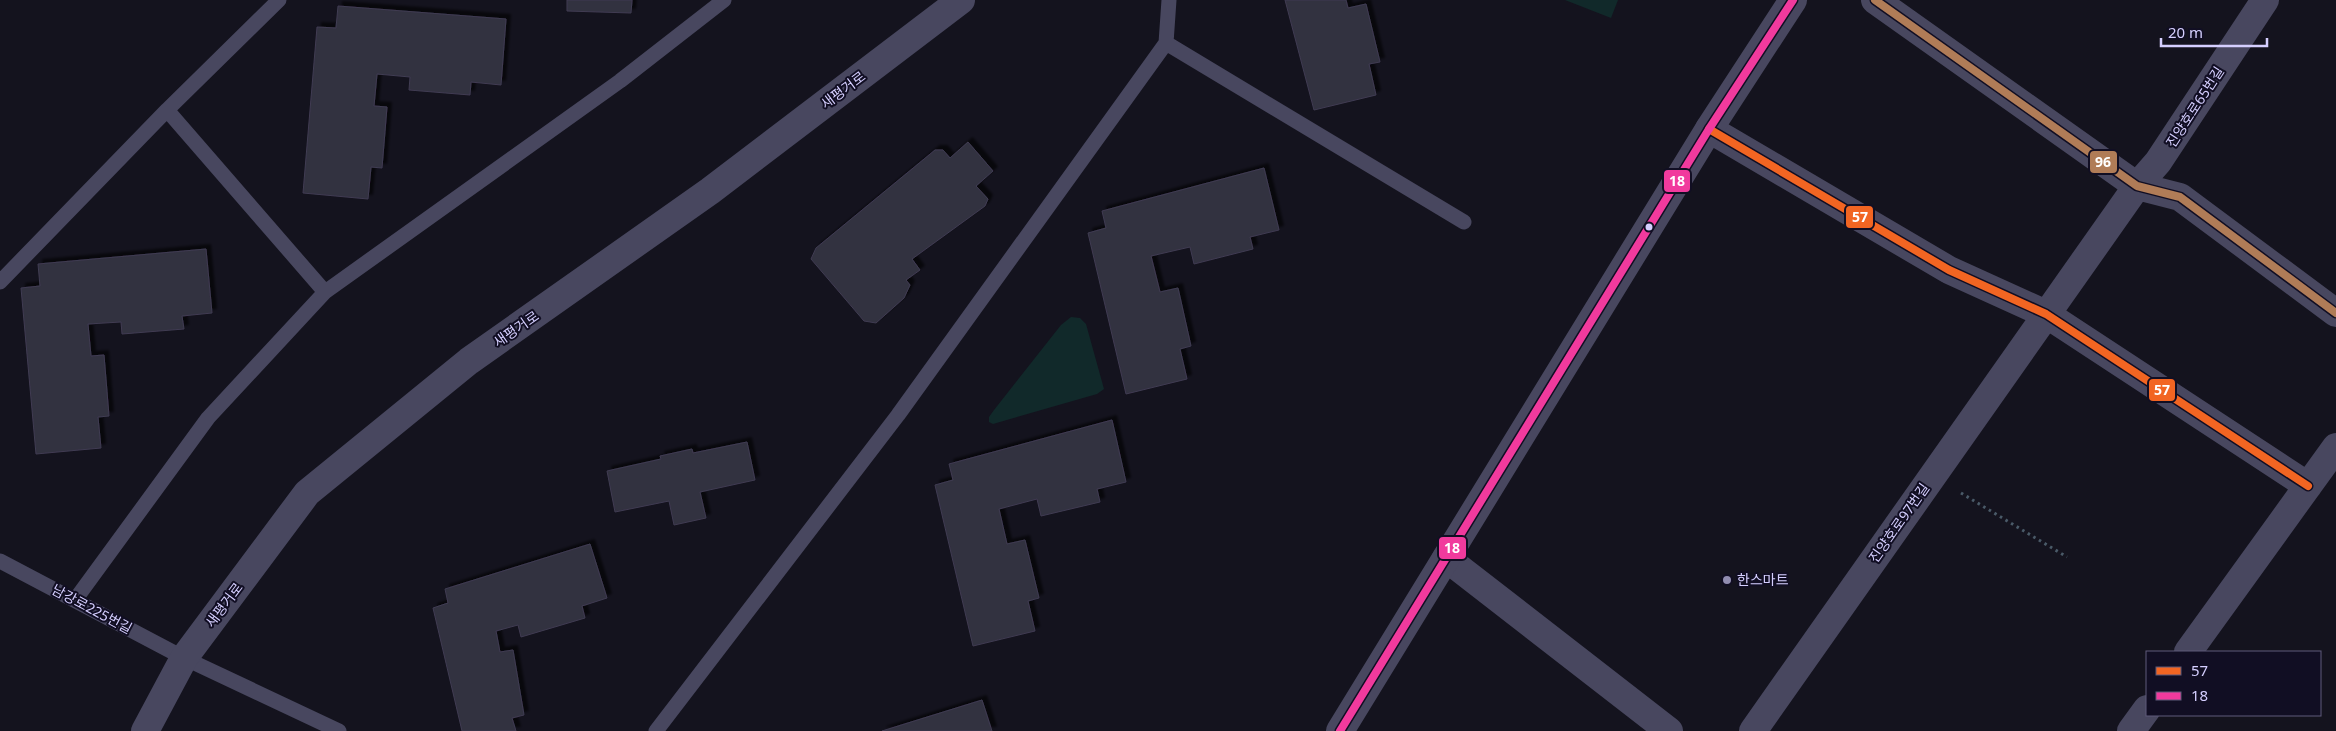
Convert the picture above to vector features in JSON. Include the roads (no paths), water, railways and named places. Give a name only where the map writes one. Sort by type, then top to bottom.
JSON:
[{"type":"street","name":"새평거로","points":[[146,731],[184,658],[307,493],[469,361],[710,191],[961,0]]},
{"type":"street","points":[[1340,731],[1709,128],[1794,0]]},
{"type":"street","points":[[1875,0],[2137,186],[2180,197],[2336,314]]},
{"type":"street","name":"진양호로65번길","points":[[2046,314],[2137,186],[2158,162],[2265,0]]},
{"type":"street","points":[[1709,128],[1949,270],[2046,314],[2308,486]]},
{"type":"street","name":"진양호로97번길","points":[[1753,731],[2046,314]]},
{"type":"street","points":[[2189,651],[2336,447]]},
{"type":"street","points":[[1446,558],[1669,731]]},
{"type":"street","points":[[2131,731],[2146,710]]},
{"type":"lane","points":[[0,282],[167,110],[279,0]]},
{"type":"lane","points":[[75,600],[208,418],[325,292],[604,92],[724,0]]},
{"type":"lane","points":[[656,731],[898,415],[1166,43],[1169,0]]},
{"type":"lane","points":[[1166,43],[1464,222]]},
{"type":"lane","points":[[167,110],[325,292]]},
{"type":"lane","name":"남강로225번길","points":[[0,561],[184,658],[339,731]]},
{"type":"place","name":"한스마트","points":[[1727,580]]}]
